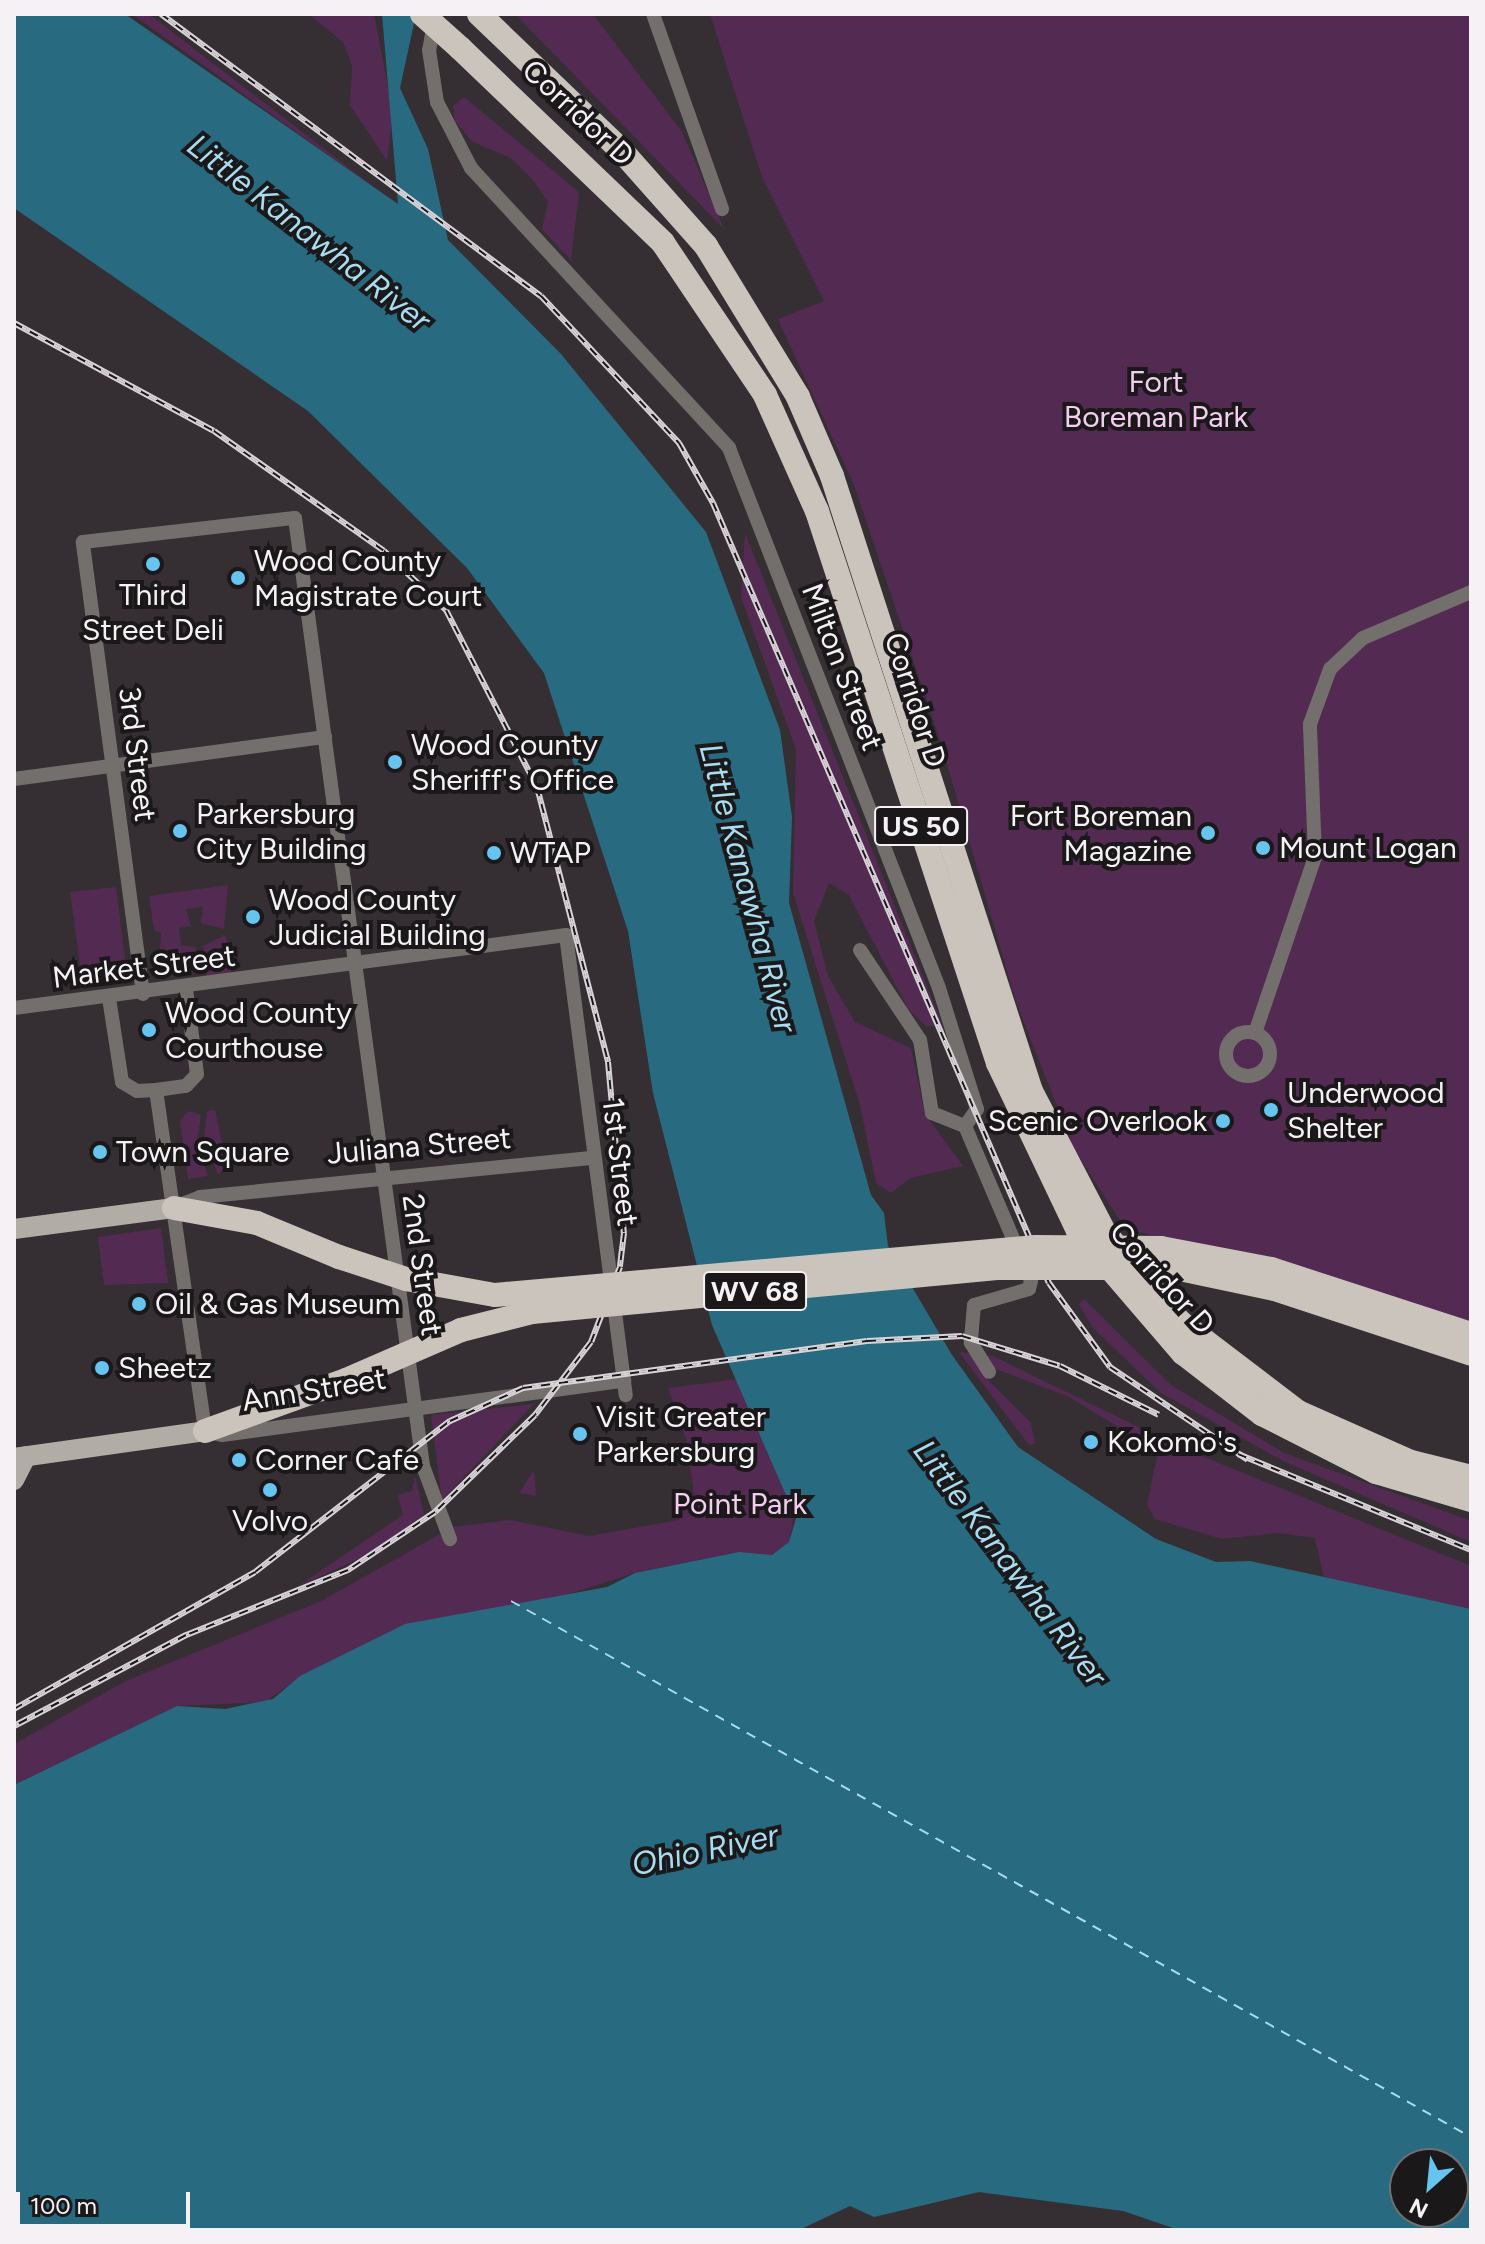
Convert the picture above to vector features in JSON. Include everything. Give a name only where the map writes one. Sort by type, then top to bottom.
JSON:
[{"type":"highway","name":"Corridor D","points":[[422,14],[663,243],[765,395],[827,539],[998,1063],[1078,1231],[1183,1353],[1262,1414],[1376,1472],[1471,1500]]},
{"type":"highway","name":"Corridor D","points":[[479,14],[620,149],[706,246],[798,397],[841,504],[1025,1077],[1105,1233],[1180,1322],[1298,1412],[1411,1462],[1471,1477]]},
{"type":"highway","name":"WV 68","points":[[174,1208],[257,1223],[339,1257],[406,1279],[495,1295],[1036,1247],[1161,1248],[1271,1269],[1471,1334]]},
{"type":"highway","name":"WV 68","points":[[205,1431],[346,1380],[461,1330],[532,1312],[1028,1265],[1175,1268],[1275,1289],[1471,1354]]},
{"type":"main road","name":"Juliana Street","points":[[14,1229],[174,1208]]},
{"type":"main road","name":"Ann Street","points":[[20,1457],[205,1431]]},
{"type":"main road","points":[[14,1480],[20,1457]]},
{"type":"street","name":"Milton Street","points":[[436,14],[434,89],[471,168],[729,448],[939,988],[977,1109],[965,1126]]},
{"type":"street","points":[[653,14],[722,209]]},
{"type":"street","name":"2nd Street","points":[[105,539],[295,518],[423,1466],[450,1539]]},
{"type":"street","name":"3rd Street","points":[[105,539],[83,542],[143,994]]},
{"type":"street","points":[[1255,1033],[1315,857],[1310,724],[1330,669],[1363,638],[1471,592]]},
{"type":"street","points":[[14,779],[325,737]]},
{"type":"street","name":"Market Street","points":[[14,1008],[186,989],[566,935]]},
{"type":"street","name":"1st Street","points":[[566,935],[625,1388]]},
{"type":"street","points":[[860,950],[920,1040],[932,1113],[965,1126],[1031,1281],[1029,1289],[982,1301],[970,1316],[971,1343],[989,1372]]},
{"type":"street","points":[[109,998],[122,1082],[137,1091],[156,1090],[186,1086],[197,1074],[186,989]]},
{"type":"street","points":[[156,1090],[205,1431]]},
{"type":"street","name":"Juliana Street","points":[[174,1208],[200,1197],[593,1158]]},
{"type":"street","name":"Ann Street","points":[[205,1431],[222,1435],[415,1405],[625,1388]]},
{"type":"green space","points":[[132,14],[149,14],[384,195]]},
{"type":"green space","points":[[309,14],[374,14],[393,113],[387,161],[350,105],[352,66],[343,42]]},
{"type":"green space","points":[[515,14],[593,14],[682,132],[724,229]]},
{"type":"green space","name":"Fort Boreman Park","points":[[710,14],[1471,14],[1471,1323],[1125,1228],[1074,1149],[1016,1002],[940,740],[854,485],[778,319],[824,301],[762,177]]},
{"type":"green space","points":[[464,97],[579,192],[571,260],[542,229],[548,202],[532,179],[511,158],[473,142],[455,121],[453,106]]},
{"type":"green space","points":[[745,533],[943,1026],[926,1026],[908,1009],[849,895],[829,883],[814,921],[828,976],[855,1022],[911,1048],[925,1114],[963,1166],[910,1178],[891,1193],[876,1183],[860,1105],[793,893],[796,749],[741,597]]},
{"type":"green space","points":[[228,885],[224,929],[201,923],[203,907],[186,909],[191,926],[179,928],[181,945],[196,947],[194,966],[167,970],[159,963],[161,933],[154,930],[149,896]]},
{"type":"green space","points":[[116,887],[127,974],[82,979],[70,892]]},
{"type":"green space","points":[[225,935],[234,964],[229,974],[207,977],[203,946]]},
{"type":"green space","points":[[215,1110],[227,1165],[218,1175],[204,1138],[207,1111]]},
{"type":"green space","points":[[188,1111],[201,1115],[197,1142],[208,1176],[188,1179],[180,1121]]},
{"type":"green space","points":[[161,1228],[168,1283],[104,1285],[98,1237]]},
{"type":"green space","points":[[1084,1299],[1171,1385],[1284,1453],[1471,1521],[1471,1542],[1283,1461],[1161,1393],[1093,1328],[1079,1305]]},
{"type":"green space","points":[[959,1352],[993,1356],[1175,1445],[1471,1566],[1471,1609],[1324,1578],[1315,1538],[1278,1533],[1222,1539],[1155,1519],[1147,1505],[1158,1451],[1069,1397],[993,1368],[985,1377],[1031,1423],[1035,1444],[1029,1445]]},
{"type":"green space","name":"Point Park","points":[[738,1379],[795,1512],[789,1542],[772,1555],[739,1552],[635,1573],[296,1680],[265,1702],[177,1706],[14,1785],[14,1744],[126,1681],[321,1601],[453,1527],[510,1520],[589,1536],[679,1520],[694,1494],[686,1439],[668,1388]]},
{"type":"green space","points":[[534,1404],[442,1500],[431,1415]]},
{"type":"green space","points":[[534,1470],[536,1496],[519,1493]]},
{"type":"green space","points":[[415,1476],[424,1514],[376,1551],[297,1587],[403,1515],[398,1495],[412,1491]]},
{"type":"water","points":[[14,14],[125,14],[398,204],[382,14],[416,14],[400,88],[428,149],[448,240],[561,354],[706,532],[780,730],[792,817],[789,903],[871,1195],[884,1213],[888,1246],[952,1355],[1018,1447],[1156,1539],[1216,1562],[1250,1561],[1471,1609],[1471,2230],[1179,2230],[1123,2211],[979,2192],[874,2217],[850,2206],[799,2230],[14,2230],[14,1785],[177,1706],[225,1709],[273,1699],[300,1676],[405,1624],[607,1587],[635,1573],[739,1552],[772,1555],[789,1542],[796,1518],[712,1325],[653,1093],[628,931],[544,673],[467,568],[308,411],[14,208]]},
{"type":"ferry route","points":[[511,1601],[1471,2137]]},
{"type":"railway","points":[[161,14],[541,296],[679,443],[713,503],[1049,1283],[1110,1367],[1248,1460]]},
{"type":"railway","points":[[14,323],[214,431],[384,551],[446,610],[537,787],[608,1062],[624,1233],[620,1267],[591,1342],[535,1415],[435,1512],[348,1570],[186,1635],[14,1726]]},
{"type":"railway","points":[[14,1709],[255,1572],[450,1421],[523,1388],[867,1341],[962,1336],[1060,1366],[1159,1415]]},
{"type":"railway","points":[[1238,1454],[1471,1550]]},
{"type":"place","name":"Third Street Deli","points":[[153,564]]},
{"type":"place","name":"Wood County Magistrate Court","points":[[238,578]]},
{"type":"place","name":"Wood County Sheriff's Office","points":[[395,762]]},
{"type":"place","name":"Parkersburg City Building","points":[[180,831]]},
{"type":"place","name":"Fort Boreman Magazine","points":[[1208,833]]},
{"type":"place","name":"Mount Logan","points":[[1263,848]]},
{"type":"place","name":"WTAP","points":[[494,853]]},
{"type":"place","name":"Wood County Judicial Building","points":[[253,917]]},
{"type":"place","name":"Wood County Courthouse","points":[[149,1030]]},
{"type":"place","name":"Underwood Shelter","points":[[1271,1110]]},
{"type":"place","name":"Scenic Overlook","points":[[1223,1121]]},
{"type":"place","name":"Town Square","points":[[100,1152]]},
{"type":"place","name":"Oil & Gas Museum","points":[[139,1304]]},
{"type":"place","name":"Sheetz","points":[[102,1368]]},
{"type":"place","name":"Visit Greater Parkersburg","points":[[580,1434]]},
{"type":"place","name":"Kokomo's","points":[[1091,1442]]},
{"type":"place","name":"Corner Cafe","points":[[239,1460]]},
{"type":"place","name":"Volvo","points":[[270,1490]]},
{"type":"water label","name":"Little Kanawha River","points":[[309,233]]},
{"type":"water label","name":"Little Kanawha River","points":[[748,888]]},
{"type":"water label","name":"Little Kanawha River","points":[[1010,1563]]},
{"type":"water label","name":"Ohio River","points":[[705,1850]]}]
